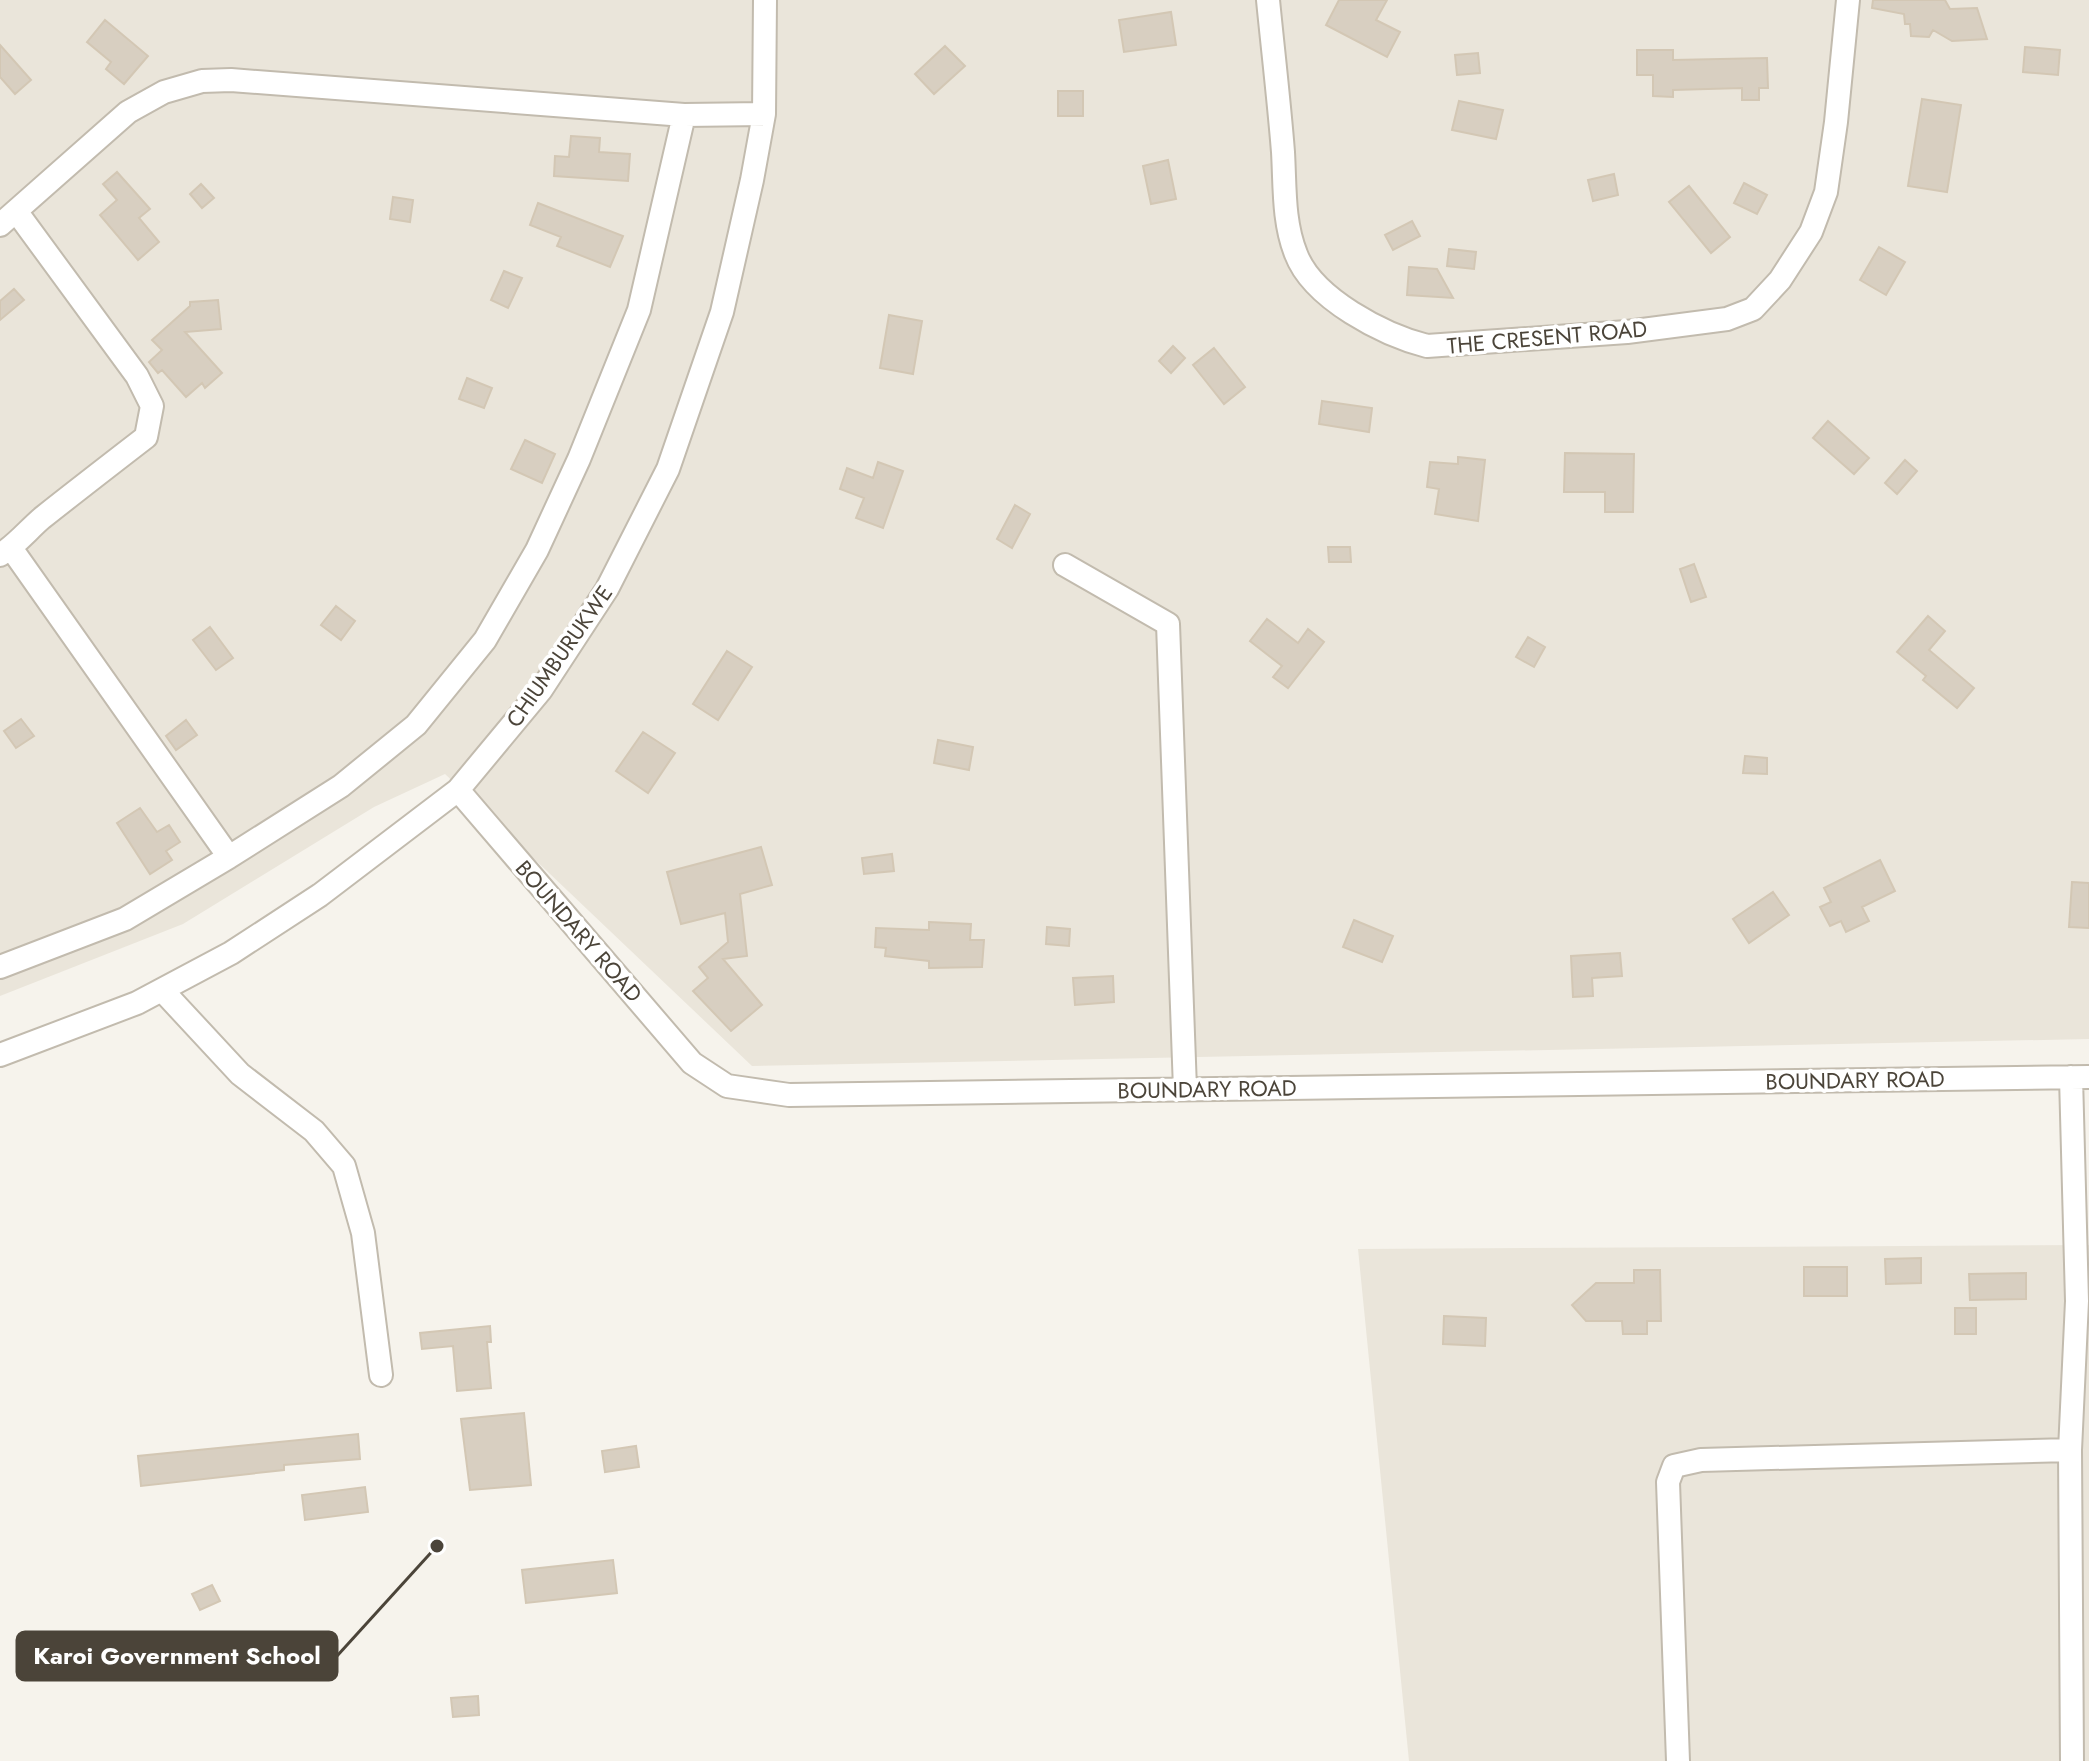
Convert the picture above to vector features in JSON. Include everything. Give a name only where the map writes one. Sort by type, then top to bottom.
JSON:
[{"type":"street","name":"CHIUMBURUKWE","points":[[0,1055],[137,1003],[231,953],[320,895],[458,790],[541,690],[607,589],[668,469],[722,312],[764,114],[765,0]]},
{"type":"street","name":"THE CRESENT ROAD","points":[[1268,0],[1286,213],[1296,256],[1320,289],[1358,316],[1401,339],[1427,346],[1627,332],[1727,319],[1753,309],[1780,280],[1811,232],[1826,192],[1848,0]]},
{"type":"street","points":[[229,857],[6,552],[27,531],[146,437],[152,406],[137,376],[8,218],[128,112],[164,92],[202,81],[231,80],[684,115],[764,114]]},
{"type":"street","points":[[0,967],[125,919],[341,786],[416,725],[485,640],[537,550],[579,459],[639,310],[684,115]]},
{"type":"street","points":[[1065,565],[1168,624],[1185,1089]]},
{"type":"street","name":"BOUNDARY ROAD","points":[[458,790],[692,1063],[727,1086],[789,1095],[2080,1077]]},
{"type":"street","points":[[162,990],[240,1074],[314,1131],[344,1166],[363,1233],[381,1375]]},
{"type":"street","points":[[2072,1761],[2070,1450],[2077,1301],[2080,1077]]},
{"type":"street","points":[[1678,1761],[1668,1482],[1674,1466],[1701,1460],[2070,1450]]},
{"type":"shaded area","points":[[0,0],[2089,0],[2089,1039],[752,1066],[445,774],[374,807],[183,924],[0,996]]},
{"type":"shaded area","points":[[2089,1245],[2089,1761],[1409,1761],[1358,1249]]},
{"type":"building","points":[[1339,0],[1387,0],[1376,20],[1400,32],[1387,57],[1326,25]]},
{"type":"building","points":[[1873,0],[1945,0],[1950,9],[1977,8],[1987,39],[1952,41],[1933,30],[1929,37],[1911,36],[1910,24],[1905,24],[1904,14],[1872,8]]},
{"type":"building","points":[[1171,12],[1176,45],[1124,52],[1119,20]]},
{"type":"building","points":[[105,20],[148,56],[124,84],[106,69],[111,62],[87,42]]},
{"type":"building","points":[[0,45],[31,80],[15,94],[0,77]]},
{"type":"building","points":[[945,46],[965,66],[934,94],[915,74]]},
{"type":"building","points":[[2025,47],[2060,50],[2058,75],[2023,72]]},
{"type":"building","points":[[1637,50],[1673,50],[1673,60],[1767,58],[1768,88],[1759,88],[1759,100],[1742,100],[1742,88],[1673,90],[1673,97],[1653,96],[1653,75],[1637,75]]},
{"type":"building","points":[[1478,53],[1480,73],[1457,75],[1455,55]]},
{"type":"building","points":[[1058,91],[1083,91],[1083,116],[1058,116]]},
{"type":"building","points":[[1922,99],[1961,105],[1947,192],[1908,186]]},
{"type":"building","points":[[1459,101],[1503,110],[1496,139],[1452,130]]},
{"type":"building","points":[[571,136],[600,138],[599,152],[630,154],[628,181],[554,176],[555,156],[569,157]]},
{"type":"building","points":[[1168,160],[1176,199],[1151,204],[1143,166]]},
{"type":"building","points":[[117,172],[150,209],[139,218],[159,242],[138,260],[100,215],[117,200],[103,184]]},
{"type":"building","points":[[1614,174],[1618,195],[1593,201],[1588,180]]},
{"type":"building","points":[[1744,183],[1767,195],[1757,214],[1734,203]]},
{"type":"building","points":[[201,184],[214,198],[202,208],[190,194]]},
{"type":"building","points":[[1689,186],[1730,237],[1711,253],[1669,202]]},
{"type":"building","points":[[393,197],[413,200],[410,222],[390,219]]},
{"type":"building","points":[[538,203],[623,236],[610,267],[557,246],[561,237],[530,225]]},
{"type":"building","points":[[1412,221],[1420,236],[1393,250],[1385,235]]},
{"type":"building","points":[[1879,247],[1905,262],[1886,295],[1860,280]]},
{"type":"building","points":[[1449,249],[1476,252],[1474,269],[1447,266]]},
{"type":"building","points":[[1409,267],[1437,269],[1453,298],[1407,295]]},
{"type":"building","points":[[504,271],[522,278],[508,308],[491,300]]},
{"type":"building","points":[[14,289],[24,300],[0,320],[0,301]]},
{"type":"building","points":[[218,300],[221,329],[185,332],[222,373],[205,388],[202,383],[186,397],[162,370],[158,373],[149,362],[162,350],[152,340],[190,306],[190,302]]},
{"type":"building","points":[[889,315],[922,321],[913,374],[880,368]]},
{"type":"building","points":[[1173,346],[1185,358],[1171,373],[1159,361]]},
{"type":"building","points":[[1214,348],[1245,387],[1224,404],[1193,365]]},
{"type":"building","points":[[467,378],[492,388],[484,408],[459,399]]},
{"type":"building","points":[[1322,401],[1372,408],[1369,432],[1319,424]]},
{"type":"building","points":[[1828,421],[1869,458],[1854,474],[1813,438]]},
{"type":"building","points":[[525,440],[555,454],[542,483],[511,469]]},
{"type":"building","points":[[1565,453],[1634,454],[1633,512],[1605,512],[1605,492],[1564,492]]},
{"type":"building","points":[[1458,457],[1485,460],[1478,521],[1435,514],[1439,489],[1427,487],[1430,462],[1458,464]]},
{"type":"building","points":[[1905,460],[1917,471],[1897,494],[1885,483]]},
{"type":"building","points":[[878,462],[903,471],[883,528],[856,518],[864,498],[840,489],[847,468],[873,478]]},
{"type":"building","points":[[1015,505],[1030,514],[1012,548],[997,539]]},
{"type":"building","points":[[1328,547],[1350,547],[1351,562],[1329,562]]},
{"type":"building","points":[[1694,564],[1706,597],[1691,602],[1680,569]]},
{"type":"building","points":[[336,606],[355,621],[341,640],[321,625]]},
{"type":"building","points":[[1928,616],[1945,631],[1929,650],[1974,688],[1957,708],[1923,680],[1926,676],[1897,652]]},
{"type":"building","points":[[1267,619],[1298,643],[1308,629],[1324,642],[1288,688],[1273,677],[1282,666],[1250,641]]},
{"type":"building","points":[[210,627],[233,658],[216,670],[193,640]]},
{"type":"building","points":[[1528,637],[1545,647],[1534,667],[1516,657]]},
{"type":"building","points":[[727,651],[752,667],[718,720],[693,704]]},
{"type":"building","points":[[21,719],[34,736],[16,748],[4,731]]},
{"type":"building","points":[[186,720],[197,735],[176,750],[166,736]]},
{"type":"building","points":[[643,732],[675,753],[648,793],[616,771]]},
{"type":"building","points":[[938,740],[973,747],[969,770],[934,763]]},
{"type":"building","points":[[1745,756],[1767,758],[1767,774],[1743,773]]},
{"type":"building","points":[[140,808],[157,832],[169,825],[180,842],[166,851],[172,860],[150,874],[117,823]]},
{"type":"building","points":[[761,847],[772,885],[740,894],[747,956],[723,959],[762,1005],[731,1031],[693,991],[708,978],[699,967],[728,942],[725,913],[681,924],[667,872]]},
{"type":"building","points":[[892,854],[894,871],[864,874],[862,858]]},
{"type":"building","points":[[1880,860],[1895,891],[1862,907],[1869,921],[1846,932],[1841,921],[1830,926],[1820,907],[1831,902],[1824,888]]},
{"type":"building","points":[[2072,882],[2089,883],[2089,928],[2069,927]]},
{"type":"building","points":[[1773,892],[1789,915],[1749,943],[1733,919]]},
{"type":"building","points":[[1354,920],[1393,936],[1382,962],[1343,947]]},
{"type":"building","points":[[929,922],[971,924],[970,940],[984,940],[982,967],[929,968],[929,961],[885,956],[886,948],[875,947],[876,928],[929,930]]},
{"type":"building","points":[[1047,927],[1070,929],[1069,946],[1046,944]]},
{"type":"building","points":[[1620,953],[1622,976],[1592,978],[1593,996],[1573,997],[1571,956]]},
{"type":"building","points":[[1113,976],[1114,1002],[1075,1005],[1073,978]]},
{"type":"building","points":[[1921,1258],[1921,1283],[1886,1284],[1885,1259]]},
{"type":"building","points":[[1804,1267],[1847,1267],[1847,1296],[1804,1296]]},
{"type":"building","points":[[1634,1270],[1660,1270],[1661,1321],[1647,1321],[1647,1334],[1623,1334],[1622,1321],[1586,1321],[1572,1305],[1596,1283],[1634,1283]]},
{"type":"building","points":[[2026,1273],[2026,1299],[1970,1300],[1969,1274]]},
{"type":"building","points":[[1955,1308],[1976,1308],[1976,1334],[1955,1334]]},
{"type":"building","points":[[1444,1316],[1486,1318],[1485,1346],[1443,1344]]},
{"type":"building","points":[[490,1326],[491,1342],[487,1342],[491,1388],[457,1391],[453,1346],[422,1349],[420,1333]]},
{"type":"building","points":[[524,1413],[531,1485],[470,1490],[461,1419]]},
{"type":"building","points":[[358,1434],[360,1459],[284,1465],[284,1470],[141,1486],[138,1456]]},
{"type":"building","points":[[636,1446],[639,1467],[605,1472],[602,1451]]},
{"type":"building","points":[[365,1487],[368,1512],[305,1520],[302,1495]]},
{"type":"building","points":[[613,1560],[617,1593],[526,1603],[522,1570]]},
{"type":"building","points":[[212,1585],[220,1601],[200,1610],[192,1594]]},
{"type":"building","points":[[478,1696],[479,1715],[453,1717],[451,1698]]},
{"type":"place","name":"Karoi Government School","points":[[437,1546]]}]
